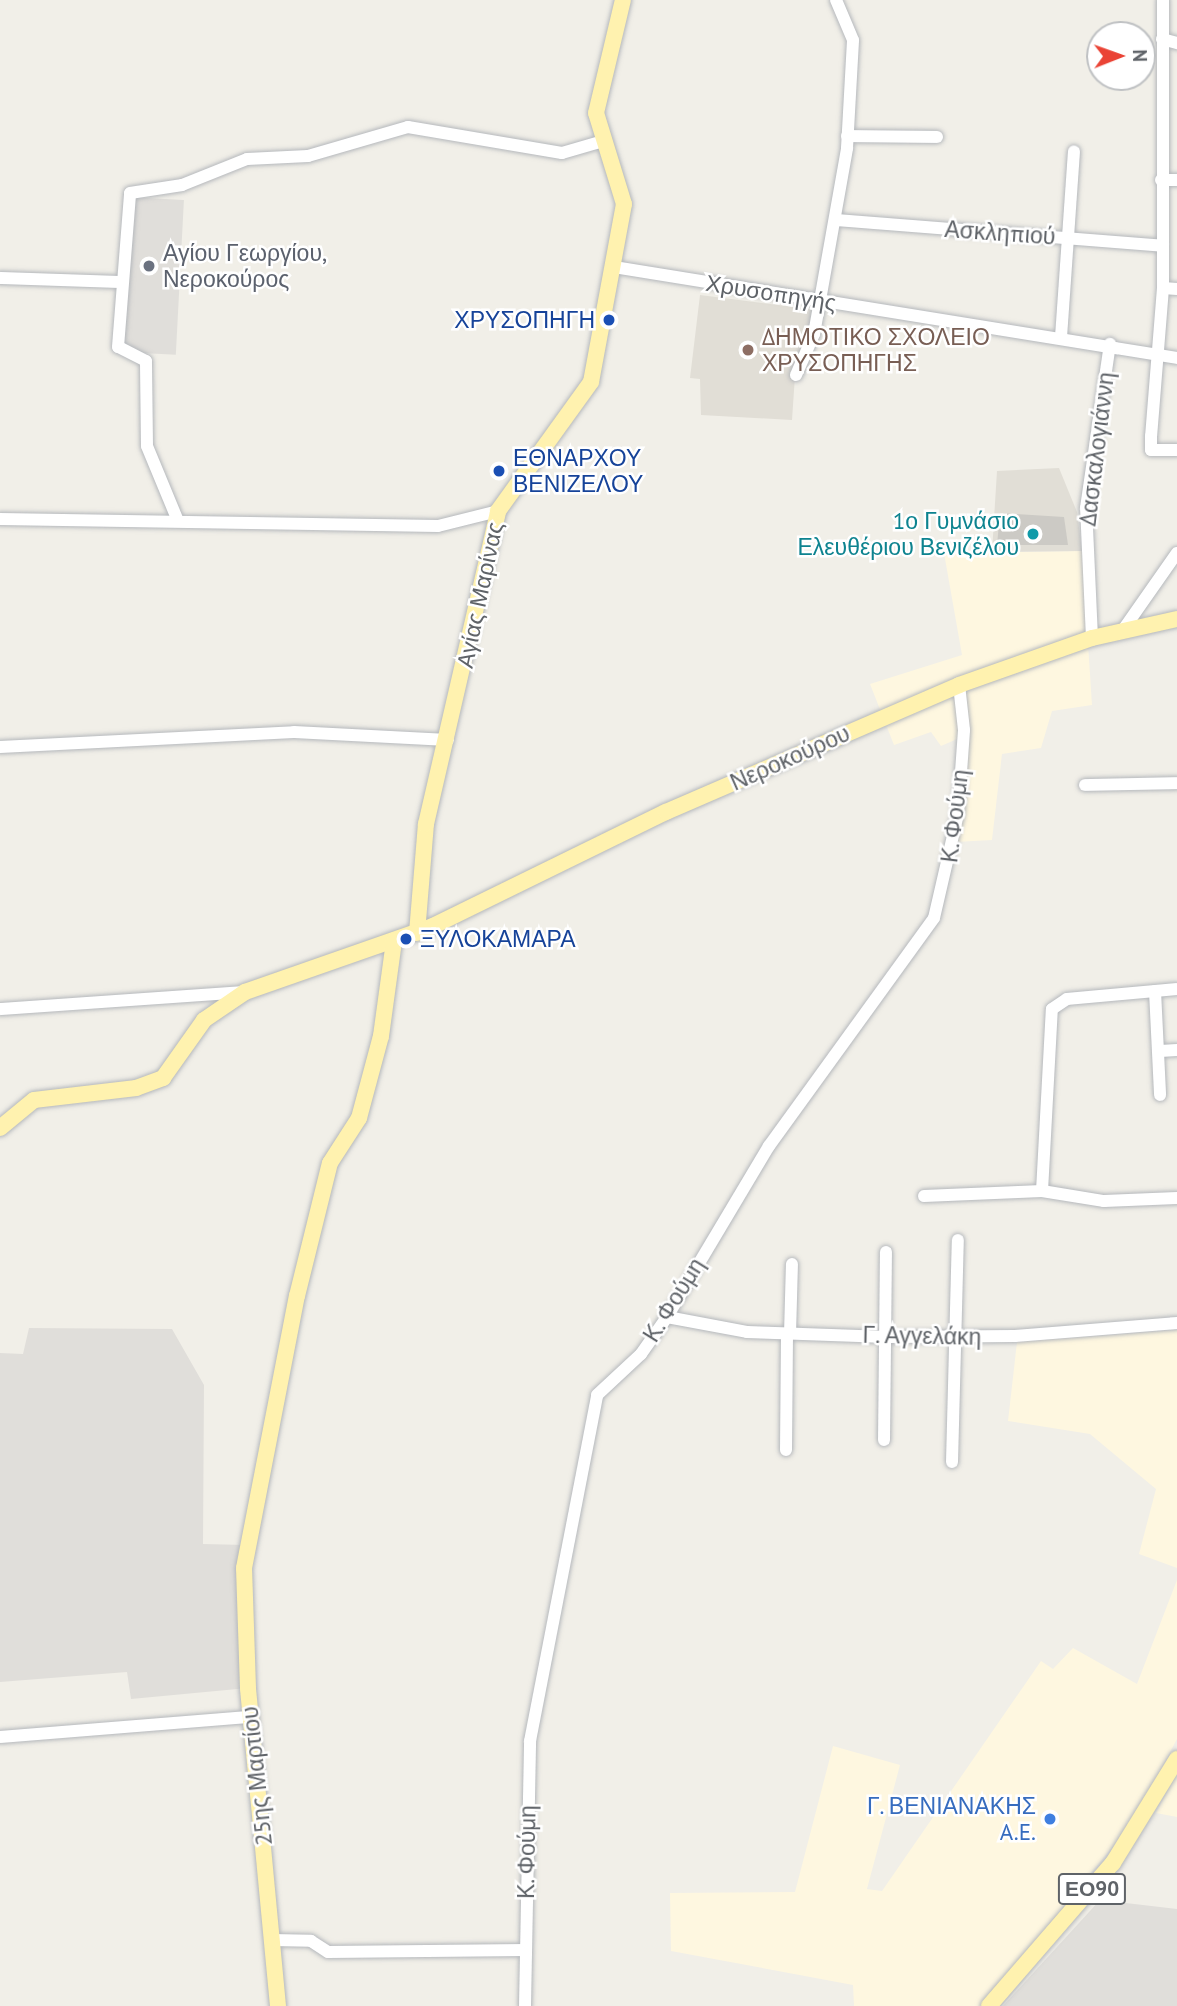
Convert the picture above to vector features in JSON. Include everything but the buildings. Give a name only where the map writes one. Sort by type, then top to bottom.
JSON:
[{"type":"main road","name":"Αγίας Μαρίνας","points":[[417,933],[426,824],[448,740],[498,511],[582,403],[614,267],[624,204],[603,141],[596,100],[623,0]]},
{"type":"main road","name":"Νεροκούρου","points":[[0,1128],[34,1100],[136,1088],[163,1078],[204,1020],[245,992],[417,933],[667,812],[959,685],[1092,638],[1177,619]]},
{"type":"main road","name":"25ης Μαρτίου","points":[[278,2006],[251,1717],[246,1545],[330,1163],[359,1118],[381,1036],[394,941]]},
{"type":"main road","name":"ΕΟ90","points":[[989,2006],[1113,1863],[1177,1759]]},
{"type":"street","points":[[796,375],[820,301],[836,220],[847,139],[853,40],[836,0]]},
{"type":"street","points":[[1163,0],[1163,288],[1155,354],[1151,450],[1177,450]]},
{"type":"street","points":[[1161,39],[1177,43]]},
{"type":"street","points":[[178,522],[147,446],[146,361],[118,346],[124,202],[136,190],[182,185],[247,159],[319,153],[408,127],[562,153],[603,141]]},
{"type":"street","points":[[847,139],[937,137]]},
{"type":"street","points":[[1061,337],[1074,151]]},
{"type":"street","points":[[1161,180],[1177,180]]},
{"type":"street","name":"Ασκληπιού","points":[[836,220],[1163,246]]},
{"type":"street","name":"Χρυσοπηγής","points":[[614,267],[1110,344],[1177,358]]},
{"type":"street","points":[[0,278],[121,282]]},
{"type":"street","points":[[1163,288],[1177,289]]},
{"type":"street","name":"Δασκαλογιάννη","points":[[1092,638],[1086,508],[1110,344]]},
{"type":"street","points":[[0,519],[455,525],[498,511]]},
{"type":"street","points":[[1123,630],[1177,553]]},
{"type":"street","name":"Κ. Φούμη","points":[[525,2006],[530,1741],[597,1395],[641,1354],[667,1317],[769,1146],[934,918],[958,814],[964,730],[959,685]]},
{"type":"street","points":[[0,747],[294,732],[448,740]]},
{"type":"street","points":[[1085,785],[1177,783]]},
{"type":"street","points":[[1042,1191],[1046,1062],[1056,1003],[1177,989]]},
{"type":"street","points":[[1155,991],[1160,1051],[1160,1095]]},
{"type":"street","points":[[0,1009],[245,992]]},
{"type":"street","points":[[1160,1051],[1177,1050]]},
{"type":"street","points":[[924,1196],[1042,1191],[1104,1200],[1177,1198]]},
{"type":"street","points":[[952,1462],[958,1240]]},
{"type":"street","points":[[884,1440],[886,1252]]},
{"type":"street","points":[[786,1450],[792,1264]]},
{"type":"street","name":"Γ. Αγγελάκη","points":[[667,1317],[789,1334],[887,1337],[955,1337],[1177,1323]]},
{"type":"street","points":[[0,1737],[251,1717]]},
{"type":"street","points":[[272,1941],[311,1941],[328,1952],[526,1950]]},
{"type":"shaded area","points":[[126,197],[184,200],[176,355],[118,352]]},
{"type":"shaded area","name":"ΔΗΜΟΤΙΚΟ ΣΧΟΛΕΙΟ ΧΡΥΣΟΠΗΓΗΣ","points":[[700,295],[818,310],[796,361],[792,420],[701,415],[700,379],[690,378]]},
{"type":"shaded area","points":[[1059,468],[1077,512],[1082,551],[992,552],[997,471]]},
{"type":"shaded area","points":[[1082,551],[1092,705],[1052,711],[1041,748],[1002,754],[992,840],[955,842],[964,736],[941,746],[931,732],[894,745],[870,684],[962,655],[944,553]]},
{"type":"shaded area","points":[[29,1328],[172,1329],[204,1385],[203,1544],[246,1545],[248,1688],[131,1699],[127,1672],[0,1682],[0,1353],[23,1354]]},
{"type":"shaded area","points":[[1177,1330],[1177,1568],[1139,1554],[1156,1489],[1090,1434],[1008,1421],[1017,1342]]},
{"type":"shaded area","points":[[1177,1580],[1177,1739],[1131,1824],[982,2006],[854,2006],[853,1985],[671,1951],[670,1893],[795,1892],[833,1746],[900,1765],[867,1889],[882,1891],[1041,1661],[1053,1669],[1073,1648],[1137,1684]]},
{"type":"shaded area","points":[[1177,1774],[1177,1817],[1156,1813]]},
{"type":"shaded area","points":[[1100,1900],[1177,1909],[1177,2006],[1003,2006]]},
{"type":"place","name":"Αγίου Γεωργίου, Νεροκούρος","points":[[149,266]]},
{"type":"place","name":"ΧΡΥΣΟΠΗΓΗ","points":[[609,320]]},
{"type":"place","name":"ΔΗΜΟΤΙΚΟ ΣΧΟΛΕΙΟ ΧΡΥΣΟΠΗΓΗΣ","points":[[748,350]]},
{"type":"place","name":"ΕΘΝΑΡΧΟΥ ΒΕΝΙΖΕΛΟΥ","points":[[499,471]]},
{"type":"place","name":"1ο Γυμνάσιο Ελευθέριου Βενιζέλου","points":[[1033,534]]},
{"type":"place","name":"ΞΥΛΟΚΑΜΑΡΑ","points":[[406,939]]},
{"type":"place","name":"Γ. ΒΕΝΙΑΝΑΚΗΣ A.E.","points":[[1050,1819]]}]
